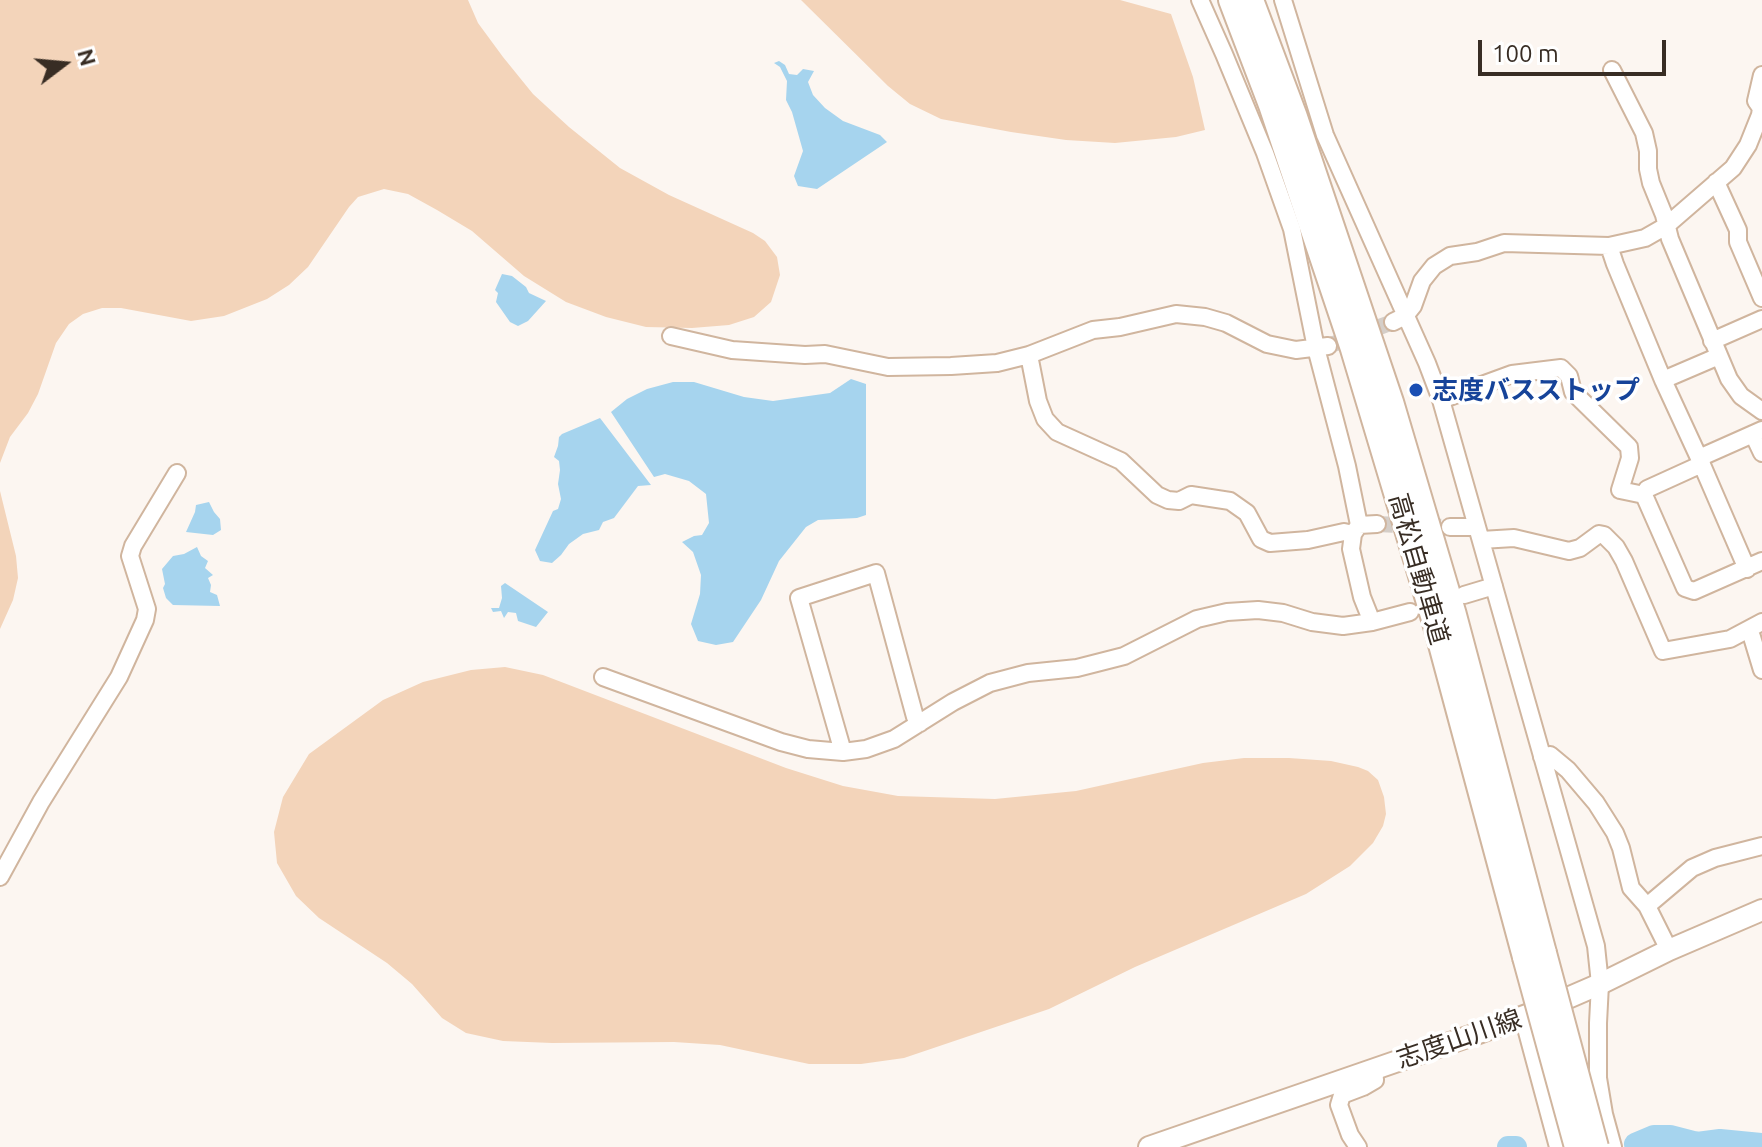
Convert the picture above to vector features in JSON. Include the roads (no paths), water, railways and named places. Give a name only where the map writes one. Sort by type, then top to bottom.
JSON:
[{"type":"highway","name":"高松自動車道","points":[[1231,0],[1271,105],[1353,349],[1534,955],[1596,1147]]},
{"type":"highway","name":"高松自動車道","points":[[1251,0],[1305,145],[1391,402],[1454,615],[1577,1147]]},
{"type":"main road","name":"志度山川線","points":[[1149,1147],[1523,1017],[1762,910]]},
{"type":"street","points":[[1200,0],[1265,153],[1292,229],[1322,347],[1347,466],[1356,530],[1351,549],[1362,597],[1372,622]]},
{"type":"street","points":[[1283,0],[1325,135],[1399,319],[1427,363],[1441,400],[1596,946],[1600,984],[1598,1078],[1613,1147]]},
{"type":"street","points":[[1612,70],[1644,133],[1651,183],[1670,239],[1715,348],[1729,379],[1741,396],[1762,411]]},
{"type":"street","points":[[1399,319],[1413,306],[1422,281],[1434,266],[1450,256],[1477,252],[1504,243],[1609,246],[1645,238],[1666,226],[1733,168],[1748,145],[1759,111],[1762,75]]},
{"type":"street","points":[[1716,182],[1738,230],[1738,242],[1762,298]]},
{"type":"street","points":[[1609,246],[1663,380],[1700,461],[1754,565],[1694,591],[1685,588],[1644,495]]},
{"type":"street","points":[[671,336],[732,350],[825,354],[888,367],[951,366],[997,363],[1029,355],[1093,330],[1176,314],[1226,323],[1267,344],[1296,350],[1322,347]]},
{"type":"street","points":[[1663,380],[1762,319]]},
{"type":"street","points":[[1029,355],[1038,401],[1045,419],[1057,432],[1121,461],[1157,495],[1179,501],[1191,495],[1230,501],[1247,513],[1261,539],[1270,543],[1308,540],[1377,524]]},
{"type":"street","points":[[1441,400],[1512,374],[1561,368],[1569,376],[1573,392],[1629,447],[1630,458],[1620,490],[1644,495]]},
{"type":"street","points":[[1644,495],[1647,489],[1758,432],[1762,453]]},
{"type":"street","points":[[0,877],[41,802],[119,677],[145,620],[147,609],[130,556],[177,473]]},
{"type":"street","points":[[1450,527],[1569,551],[1580,548],[1599,534],[1604,535],[1624,561],[1663,651],[1730,639],[1755,626]]},
{"type":"street","points":[[843,752],[799,598],[876,573],[915,717],[920,723]]},
{"type":"street","points":[[1464,595],[1494,586]]},
{"type":"street","points":[[603,677],[781,742],[808,749],[843,752],[866,749],[894,739],[990,683],[1028,673],[1077,668],[1124,656],[1197,619],[1227,612],[1258,610],[1343,626],[1410,612]]},
{"type":"street","points":[[1755,626],[1752,637],[1762,670]]},
{"type":"street","points":[[1542,757],[1550,755],[1568,770],[1596,803],[1618,840],[1631,888],[1647,906],[1669,950]]},
{"type":"street","points":[[1647,906],[1692,868],[1715,858],[1762,846]]},
{"type":"street","points":[[1523,1017],[1558,1147]]},
{"type":"street","points":[[1358,1147],[1339,1105],[1342,1095],[1375,1080],[1374,1068]]},
{"type":"water","points":[[779,61],[789,74],[797,75],[803,69],[814,71],[808,82],[813,95],[825,108],[843,121],[880,135],[887,142],[817,189],[798,186],[794,176],[803,151],[786,100],[787,81],[780,67],[774,63]]},
{"type":"water","points":[[502,274],[512,276],[529,293],[546,301],[528,321],[518,326],[510,322],[496,302],[498,293],[495,290]]},
{"type":"water","points":[[851,379],[866,384],[866,515],[818,520],[806,527],[779,561],[761,600],[733,642],[716,645],[698,641],[691,624],[700,594],[701,575],[693,552],[682,542],[702,535],[709,523],[706,494],[689,481],[665,474],[654,477],[611,412],[647,389],[673,382],[694,382],[744,397],[773,401],[830,393]]},
{"type":"water","points":[[600,418],[651,485],[638,486],[614,518],[603,522],[599,530],[583,534],[569,544],[552,563],[540,561],[535,550],[561,499],[559,461],[554,457],[559,437]]},
{"type":"water","points":[[209,502],[220,519],[221,530],[213,535],[186,532],[196,505]]},
{"type":"water","points":[[197,547],[201,556],[208,561],[205,568],[213,575],[208,578],[210,592],[217,595],[220,606],[173,605],[166,598],[162,569],[173,556]]},
{"type":"water","points":[[505,583],[548,612],[536,627],[518,621],[516,613],[508,612],[504,618],[501,611],[493,612],[491,608],[499,608],[501,586]]},
{"type":"waterway","points":[[1635,1144],[1654,1136],[1670,1136],[1697,1143],[1720,1140],[1762,1144]]},
{"type":"waterway","points":[[1508,1147],[1516,1147]]},
{"type":"tunnel","points":[[1328,346],[1393,322]]},
{"type":"tunnel","points":[[1377,524],[1450,527]]},
{"type":"place","name":"志度バスストップ","points":[[1416,390]]}]
